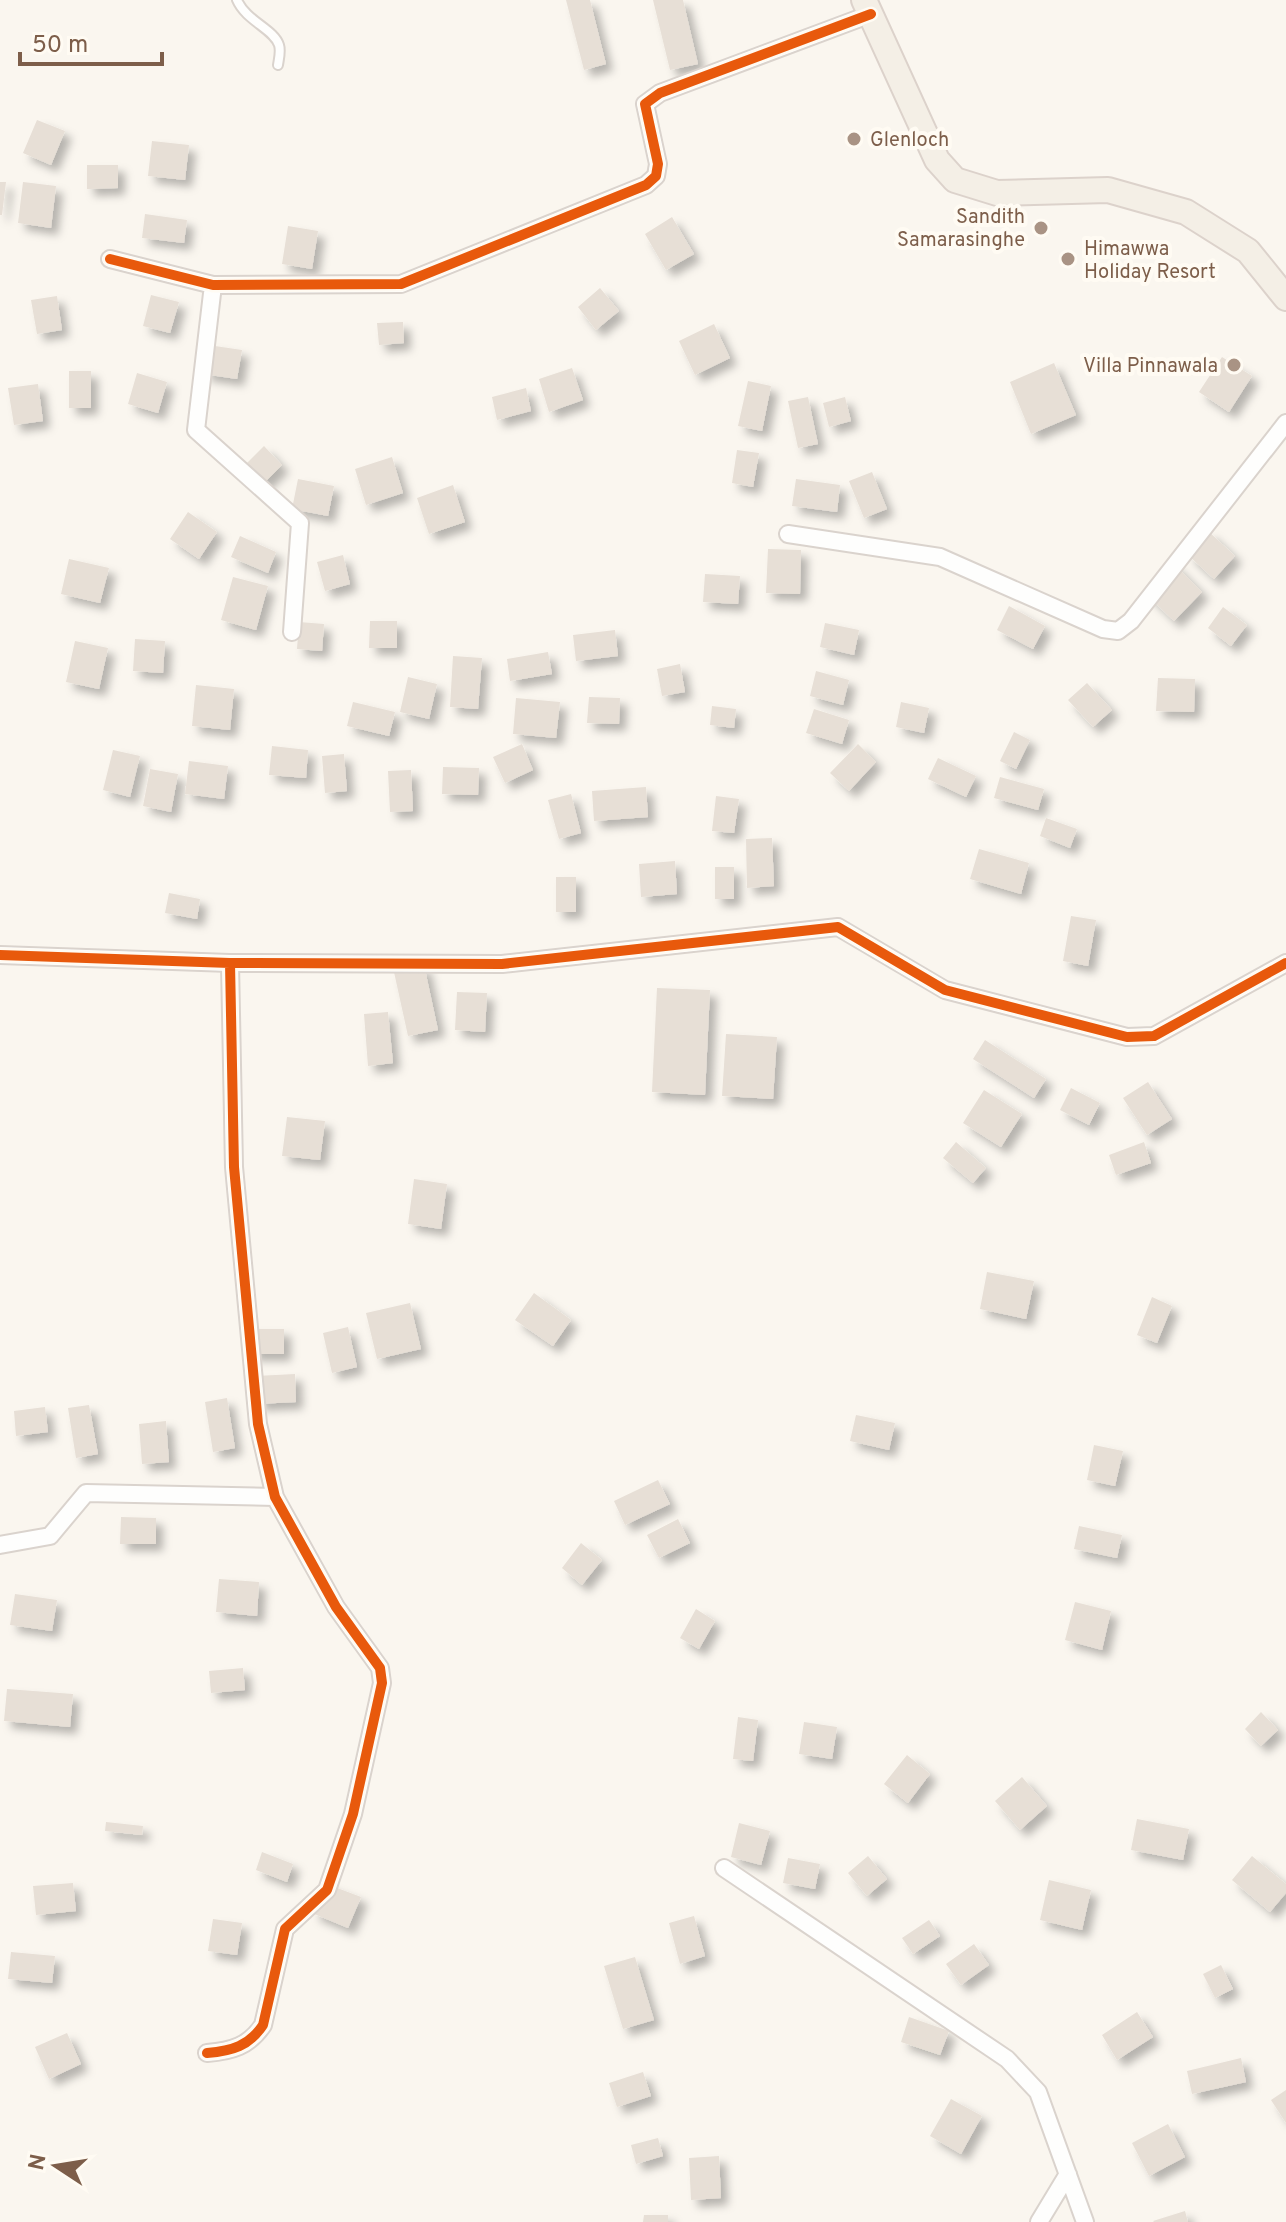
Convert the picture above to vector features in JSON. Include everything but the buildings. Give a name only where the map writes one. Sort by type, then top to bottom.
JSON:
[{"type":"main road","points":[[868,7],[937,160],[955,180],[997,193],[1108,190],[1186,212],[1248,251],[1286,298]]},
{"type":"street","points":[[110,259],[213,285],[401,284],[646,185],[656,176],[658,164],[645,104],[660,93],[868,7]]},
{"type":"street","points":[[213,285],[196,430],[300,523],[292,632]]},
{"type":"street","points":[[788,534],[940,557],[1103,629],[1118,631],[1131,621],[1286,423]]},
{"type":"street","points":[[0,955],[230,963],[502,964],[838,927],[945,990],[1127,1037],[1154,1036],[1286,963]]},
{"type":"street","points":[[207,2053],[228,2052],[254,2038],[263,2025],[285,1929],[327,1890],[353,1814],[382,1683],[380,1668],[336,1607],[275,1497],[258,1424],[234,1167],[230,963]]},
{"type":"street","points":[[0,1545],[50,1536],[86,1493],[275,1497]]},
{"type":"street","points":[[724,1868],[1007,2059],[1038,2092],[1085,2222]]},
{"type":"street","points":[[1039,2222],[1068,2174]]},
{"type":"lane","points":[[237,0],[245,14],[277,40],[280,49],[278,65]]},
{"type":"cycle path","points":[[110,259],[213,285],[401,284],[646,185],[656,176],[658,164],[645,104],[660,93],[871,14]]},
{"type":"cycle path","points":[[0,955],[230,963],[502,964],[838,927],[945,990],[1127,1037],[1154,1036],[1286,963]]},
{"type":"cycle path","points":[[207,2053],[239,2046],[252,2038],[263,2025],[285,1929],[327,1890],[353,1814],[382,1683],[380,1668],[336,1607],[275,1497],[258,1424],[234,1167],[230,963]]},
{"type":"place","name":"Glenloch","points":[[854,139]]},
{"type":"place","name":"Sandith Samarasinghe","points":[[1041,228]]},
{"type":"place","name":"Himawwa Holiday Resort","points":[[1068,259]]},
{"type":"place","name":"Villa Pinnawala","points":[[1234,365]]}]
